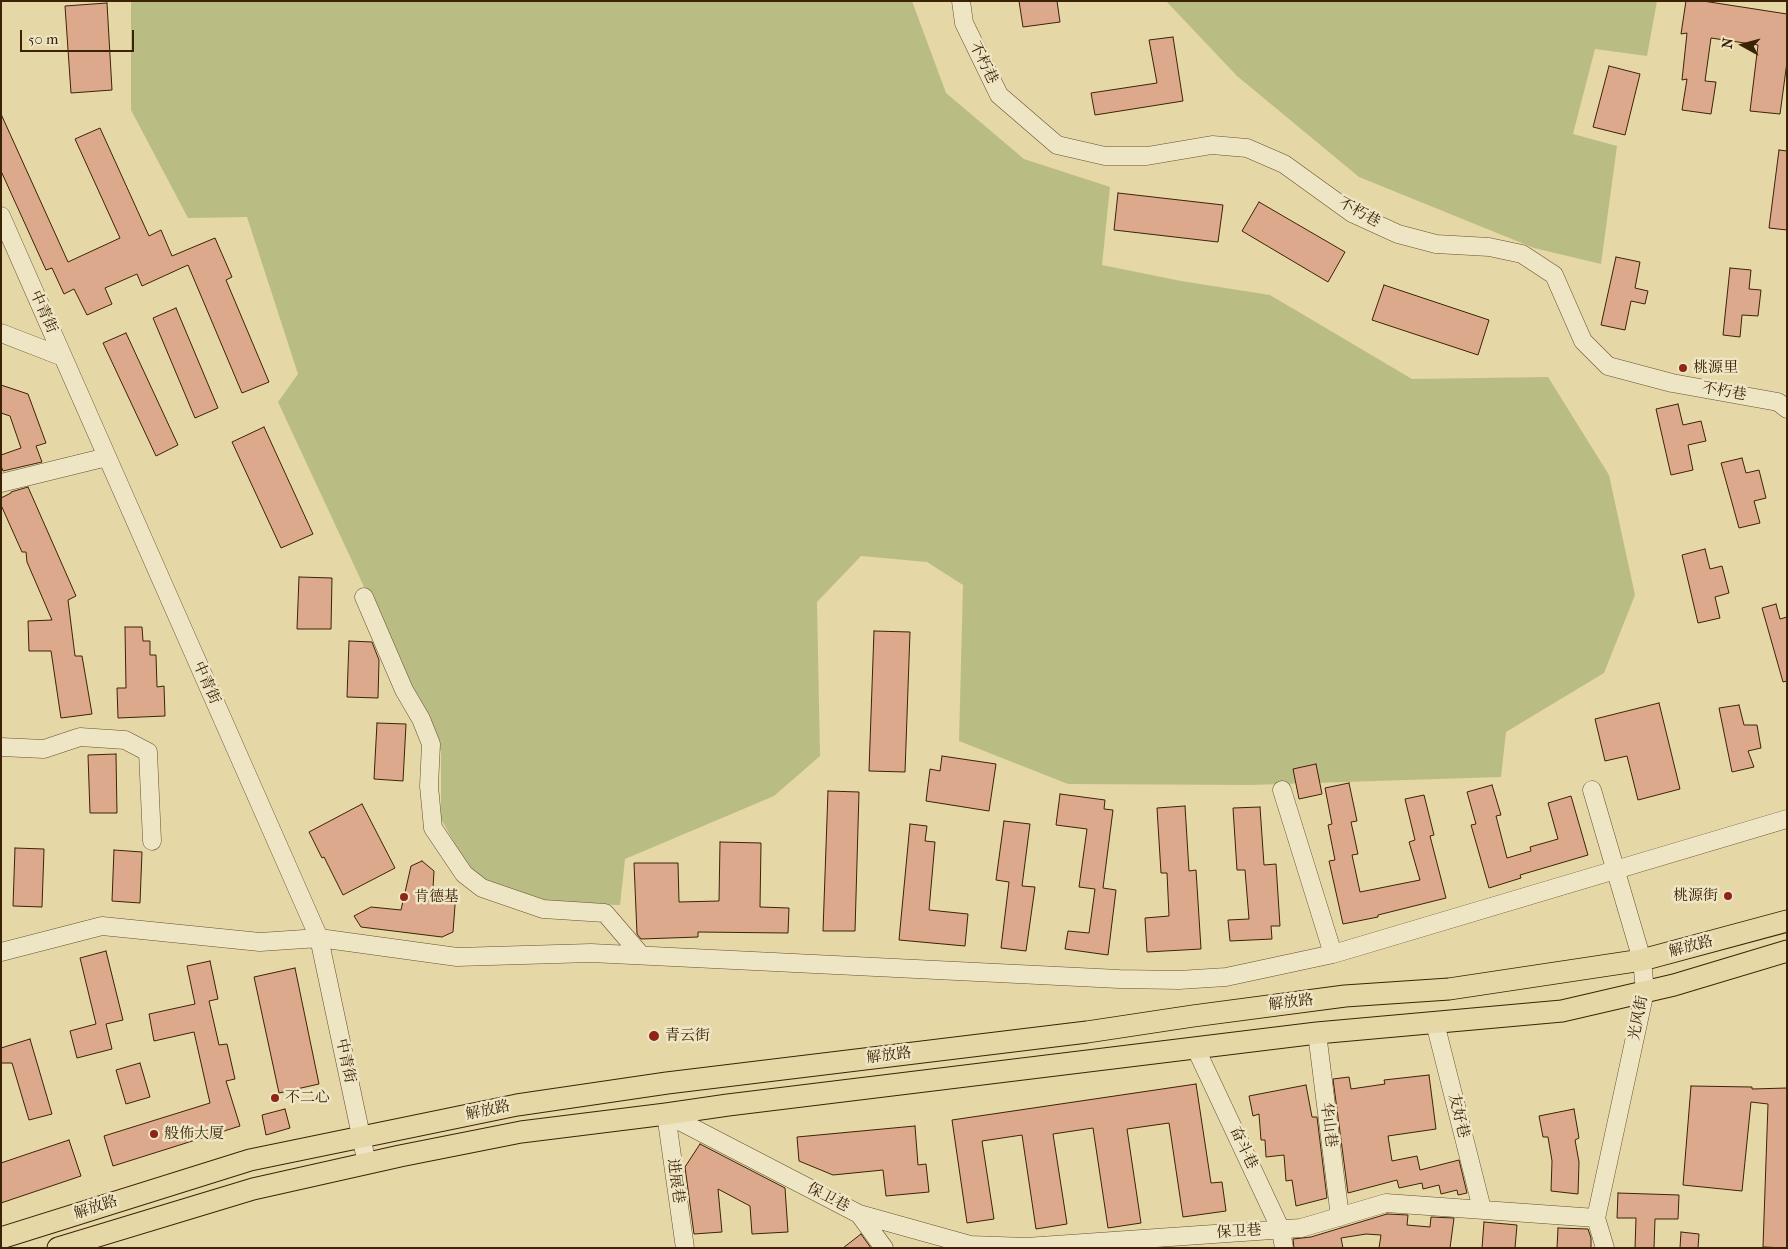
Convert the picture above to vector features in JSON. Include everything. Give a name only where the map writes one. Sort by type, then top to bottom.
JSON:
[{"type":"main road","name":"解放路","points":[[1,1238],[250,1160],[517,1105],[667,1083],[1078,1033],[1345,996],[1448,989],[1642,960],[1787,921]]},
{"type":"main road","name":"解放路","points":[[58,1248],[252,1189],[520,1132],[1317,1033],[1562,1011],[1674,985],[1787,952]]},
{"type":"street","name":"不朽巷","points":[[961,1],[964,23],[999,95],[1057,145],[1105,156],[1147,156],[1212,145],[1248,148],[1284,164],[1352,213],[1398,234],[1436,244],[1489,246],[1522,254],[1554,275],[1583,341],[1608,366],[1672,384],[1778,402],[1787,409]]},
{"type":"street","name":"中青街","points":[[1,216],[319,938],[367,1164]]},
{"type":"street","points":[[1,332],[63,357]]},
{"type":"street","points":[[1,483],[107,458]]},
{"type":"street","points":[[364,597],[404,690],[421,719],[430,744],[433,828],[464,874],[482,888],[543,909],[605,913],[641,955]]},
{"type":"street","points":[[1,747],[44,749],[80,737],[125,740],[148,752],[152,841]]},
{"type":"street","points":[[1282,790],[1333,954]]},
{"type":"street","name":"光风街","points":[[1592,790],[1642,960],[1645,992],[1596,1218]]},
{"type":"street","points":[[1,952],[102,926],[260,942],[319,938],[457,956],[591,953],[1118,980],[1179,980],[1226,977],[1333,954],[1787,819]]},
{"type":"street","name":"友好巷","points":[[1435,1023],[1482,1210]]},
{"type":"street","name":"华山巷","points":[[1317,1033],[1340,1217]]},
{"type":"street","name":"奋斗巷","points":[[1196,1049],[1281,1230],[1284,1248]]},
{"type":"street","name":"保卫巷","points":[[666,1114],[859,1214],[970,1245],[1026,1247],[1301,1228],[1386,1203],[1596,1218]]},
{"type":"street","name":"进展巷","points":[[666,1114],[685,1248]]},
{"type":"street","points":[[859,1214],[884,1248]]},
{"type":"street","points":[[1596,1218],[1606,1248]]},
{"type":"green space","points":[[131,1],[912,1],[946,93],[1024,159],[1110,187],[1102,265],[1181,281],[1270,295],[1412,379],[1548,377],[1609,475],[1635,595],[1604,673],[1506,732],[1501,777],[1250,785],[1068,784],[959,741],[963,585],[927,562],[861,556],[817,602],[820,756],[774,796],[625,859],[620,905],[556,903],[475,880],[441,819],[441,752],[278,402],[298,374],[247,217],[188,218],[131,110]]},
{"type":"green space","points":[[1166,1],[1657,1],[1647,56],[1595,49],[1573,134],[1617,146],[1601,264],[1534,248],[1359,177],[1237,76]]},
{"type":"building","points":[[1019,1],[1057,1],[1060,22],[1023,27]]},
{"type":"building","points":[[1686,1],[1703,1],[1787,14],[1787,62],[1780,114],[1750,111],[1758,45],[1711,38],[1705,81],[1716,82],[1711,114],[1682,110],[1687,79],[1682,80],[1687,33],[1681,34]]},
{"type":"building","points":[[107,3],[112,90],[71,93],[65,6]]},
{"type":"building","points":[[1173,37],[1183,101],[1095,115],[1091,93],[1157,83],[1149,40]]},
{"type":"building","points":[[1609,66],[1640,74],[1625,135],[1593,127]]},
{"type":"building","points":[[1,114],[68,262],[120,238],[75,139],[100,128],[149,236],[161,230],[172,256],[215,238],[232,277],[226,280],[269,382],[242,393],[188,265],[142,286],[137,274],[105,288],[112,304],[87,315],[74,289],[64,294],[52,268],[46,270],[1,171]]},
{"type":"building","points":[[1779,150],[1787,151],[1787,230],[1769,228]]},
{"type":"building","points":[[1118,193],[1223,205],[1218,242],[1114,230]]},
{"type":"building","points":[[1259,202],[1345,252],[1328,282],[1242,231]]},
{"type":"building","points":[[1616,257],[1640,262],[1635,288],[1648,291],[1645,304],[1631,301],[1625,330],[1601,325]]},
{"type":"building","points":[[1730,268],[1751,270],[1749,289],[1761,290],[1758,316],[1742,315],[1740,337],[1723,335]]},
{"type":"building","points":[[1384,285],[1489,320],[1478,355],[1372,320]]},
{"type":"building","points":[[176,308],[218,408],[195,418],[153,318]]},
{"type":"building","points":[[126,333],[178,445],[156,456],[103,343]]},
{"type":"building","points":[[1,385],[28,394],[46,443],[36,446],[42,462],[3,471],[1,455],[21,448],[10,416],[1,413]]},
{"type":"building","points":[[1678,404],[1683,425],[1701,421],[1706,441],[1688,445],[1693,470],[1671,475],[1656,409]]},
{"type":"building","points":[[264,427],[313,534],[281,548],[232,442]]},
{"type":"building","points":[[1742,458],[1746,473],[1759,470],[1766,498],[1754,501],[1760,523],[1739,528],[1721,463]]},
{"type":"building","points":[[28,487],[76,596],[68,600],[75,656],[82,656],[92,714],[61,718],[51,651],[29,651],[28,621],[52,620],[27,562],[26,552],[22,552],[1,505],[1,498],[11,492]]},
{"type":"building","points":[[1705,549],[1710,569],[1722,566],[1729,593],[1715,597],[1720,618],[1698,623],[1682,555]]},
{"type":"building","points":[[299,577],[332,578],[331,629],[297,629]]},
{"type":"building","points":[[1776,604],[1780,619],[1787,617],[1787,681],[1783,682],[1762,608]]},
{"type":"building","points":[[125,627],[142,627],[143,641],[150,641],[150,655],[156,655],[157,687],[164,686],[165,716],[118,718],[117,688],[126,688]]},
{"type":"building","points":[[874,631],[910,632],[905,772],[869,771]]},
{"type":"building","points":[[349,641],[372,642],[379,660],[378,698],[347,697]]},
{"type":"building","points":[[1659,703],[1680,789],[1638,800],[1627,756],[1605,761],[1595,719]]},
{"type":"building","points":[[1739,705],[1744,725],[1757,725],[1761,748],[1748,751],[1754,767],[1732,772],[1719,708]]},
{"type":"building","points":[[377,723],[406,724],[403,781],[374,779]]},
{"type":"building","points":[[116,754],[117,813],[90,813],[88,755]]},
{"type":"building","points":[[942,756],[996,764],[989,811],[926,801],[930,769],[940,771]]},
{"type":"building","points":[[1316,764],[1322,794],[1299,799],[1293,769]]},
{"type":"building","points":[[1349,783],[1357,821],[1351,822],[1358,854],[1352,855],[1360,892],[1420,880],[1409,842],[1415,840],[1405,799],[1424,795],[1434,835],[1430,836],[1446,898],[1378,915],[1378,917],[1343,924],[1329,861],[1335,860],[1328,825],[1332,824],[1325,788]]},
{"type":"building","points":[[1492,785],[1501,815],[1496,816],[1507,858],[1531,851],[1530,847],[1558,839],[1548,803],[1571,796],[1588,855],[1520,875],[1521,878],[1489,888],[1471,825],[1476,824],[1467,792]]},
{"type":"building","points":[[828,791],[859,792],[855,931],[823,931]]},
{"type":"building","points":[[1060,794],[1105,800],[1104,809],[1113,810],[1103,888],[1116,890],[1108,955],[1065,949],[1068,931],[1089,933],[1095,889],[1079,887],[1087,829],[1056,825]]},
{"type":"building","points":[[362,804],[395,868],[343,895],[309,832]]},
{"type":"building","points":[[1185,806],[1189,871],[1196,870],[1201,949],[1147,952],[1145,918],[1169,916],[1167,873],[1161,873],[1157,808]]},
{"type":"building","points":[[1260,807],[1264,865],[1276,864],[1280,926],[1271,926],[1272,939],[1230,941],[1228,920],[1249,919],[1245,870],[1237,870],[1233,808]]},
{"type":"building","points":[[1004,821],[1030,824],[1022,886],[1035,887],[1026,951],[1001,948],[1009,882],[996,880]]},
{"type":"building","points":[[910,824],[927,826],[925,841],[935,842],[929,910],[968,914],[965,946],[899,940]]},
{"type":"building","points":[[720,842],[761,843],[760,907],[789,908],[788,933],[698,932],[698,937],[641,939],[637,934],[634,863],[678,863],[679,902],[719,901]]},
{"type":"building","points":[[15,848],[44,849],[42,907],[13,906]]},
{"type":"building","points":[[114,850],[142,852],[140,903],[112,901]]},
{"type":"building","points":[[422,861],[434,871],[433,888],[456,892],[453,932],[442,937],[361,927],[354,916],[371,907],[401,910],[411,866]]},
{"type":"building","points":[[106,951],[123,1020],[106,1024],[112,1049],[77,1058],[70,1031],[96,1024],[80,958]]},
{"type":"building","points":[[210,961],[218,999],[209,1001],[219,1045],[227,1044],[235,1079],[226,1081],[240,1126],[113,1166],[104,1136],[210,1103],[194,1032],[154,1041],[149,1014],[195,1004],[187,966]]},
{"type":"building","points":[[295,968],[319,1084],[279,1093],[254,977]]},
{"type":"building","points":[[30,1039],[52,1114],[29,1120],[12,1063],[1,1063],[1,1048]]},
{"type":"building","points":[[140,1063],[150,1097],[126,1104],[116,1070]]},
{"type":"building","points":[[1429,1075],[1436,1129],[1388,1136],[1392,1161],[1417,1156],[1420,1170],[1459,1160],[1467,1193],[1458,1195],[1457,1190],[1441,1194],[1439,1185],[1423,1189],[1422,1183],[1399,1188],[1397,1180],[1348,1193],[1333,1079],[1349,1077],[1351,1089],[1385,1084],[1384,1080]]},
{"type":"building","points":[[1196,1084],[1211,1183],[1222,1182],[1226,1211],[1183,1217],[1169,1123],[1127,1129],[1141,1223],[1108,1228],[1093,1128],[1053,1134],[1067,1224],[1036,1229],[1022,1135],[982,1141],[994,1219],[967,1223],[952,1120]]},
{"type":"building","points":[[1306,1085],[1312,1117],[1317,1117],[1327,1198],[1296,1206],[1292,1180],[1286,1181],[1284,1155],[1266,1157],[1265,1140],[1261,1140],[1259,1114],[1253,1116],[1249,1096]]},
{"type":"building","points":[[1691,1086],[1752,1087],[1752,1089],[1787,1088],[1787,1248],[1763,1247],[1768,1104],[1751,1102],[1742,1191],[1683,1185]]},
{"type":"building","points":[[285,1109],[290,1128],[266,1135],[262,1115]]},
{"type":"building","points":[[1574,1109],[1579,1138],[1575,1140],[1579,1162],[1578,1194],[1551,1191],[1552,1161],[1548,1137],[1543,1137],[1539,1116]]},
{"type":"building","points":[[915,1126],[918,1165],[926,1164],[929,1192],[886,1196],[883,1170],[833,1175],[799,1161],[797,1137]]},
{"type":"building","points":[[69,1140],[81,1176],[1,1203],[1,1163]]},
{"type":"building","points":[[700,1144],[785,1188],[788,1232],[752,1234],[750,1206],[718,1189],[722,1232],[694,1234],[685,1167]]},
{"type":"building","points":[[1618,1193],[1679,1195],[1678,1219],[1655,1219],[1654,1248],[1635,1248],[1636,1218],[1617,1218]]},
{"type":"building","points":[[1387,1214],[1408,1215],[1407,1225],[1430,1227],[1431,1217],[1454,1218],[1450,1248],[1379,1248],[1381,1235],[1366,1234],[1341,1238],[1343,1248],[1294,1248],[1293,1239],[1311,1237]]},
{"type":"building","points":[[1484,1222],[1517,1225],[1515,1248],[1482,1248]]},
{"type":"building","points":[[1558,1228],[1588,1229],[1591,1238],[1591,1248],[1557,1248]]},
{"type":"building","points":[[1681,1232],[1699,1234],[1698,1248],[1680,1248]]},
{"type":"building","points":[[861,1234],[871,1248],[843,1248]]},
{"type":"place","name":"桃源里","points":[[1683,368]]},
{"type":"place","name":"桃源街","points":[[1728,896]]},
{"type":"place","name":"肯德基","points":[[404,897]]},
{"type":"place","name":"青云街","points":[[654,1036]]},
{"type":"place","name":"不二心","points":[[275,1098]]},
{"type":"place","name":"般佈大厦","points":[[154,1134]]}]
